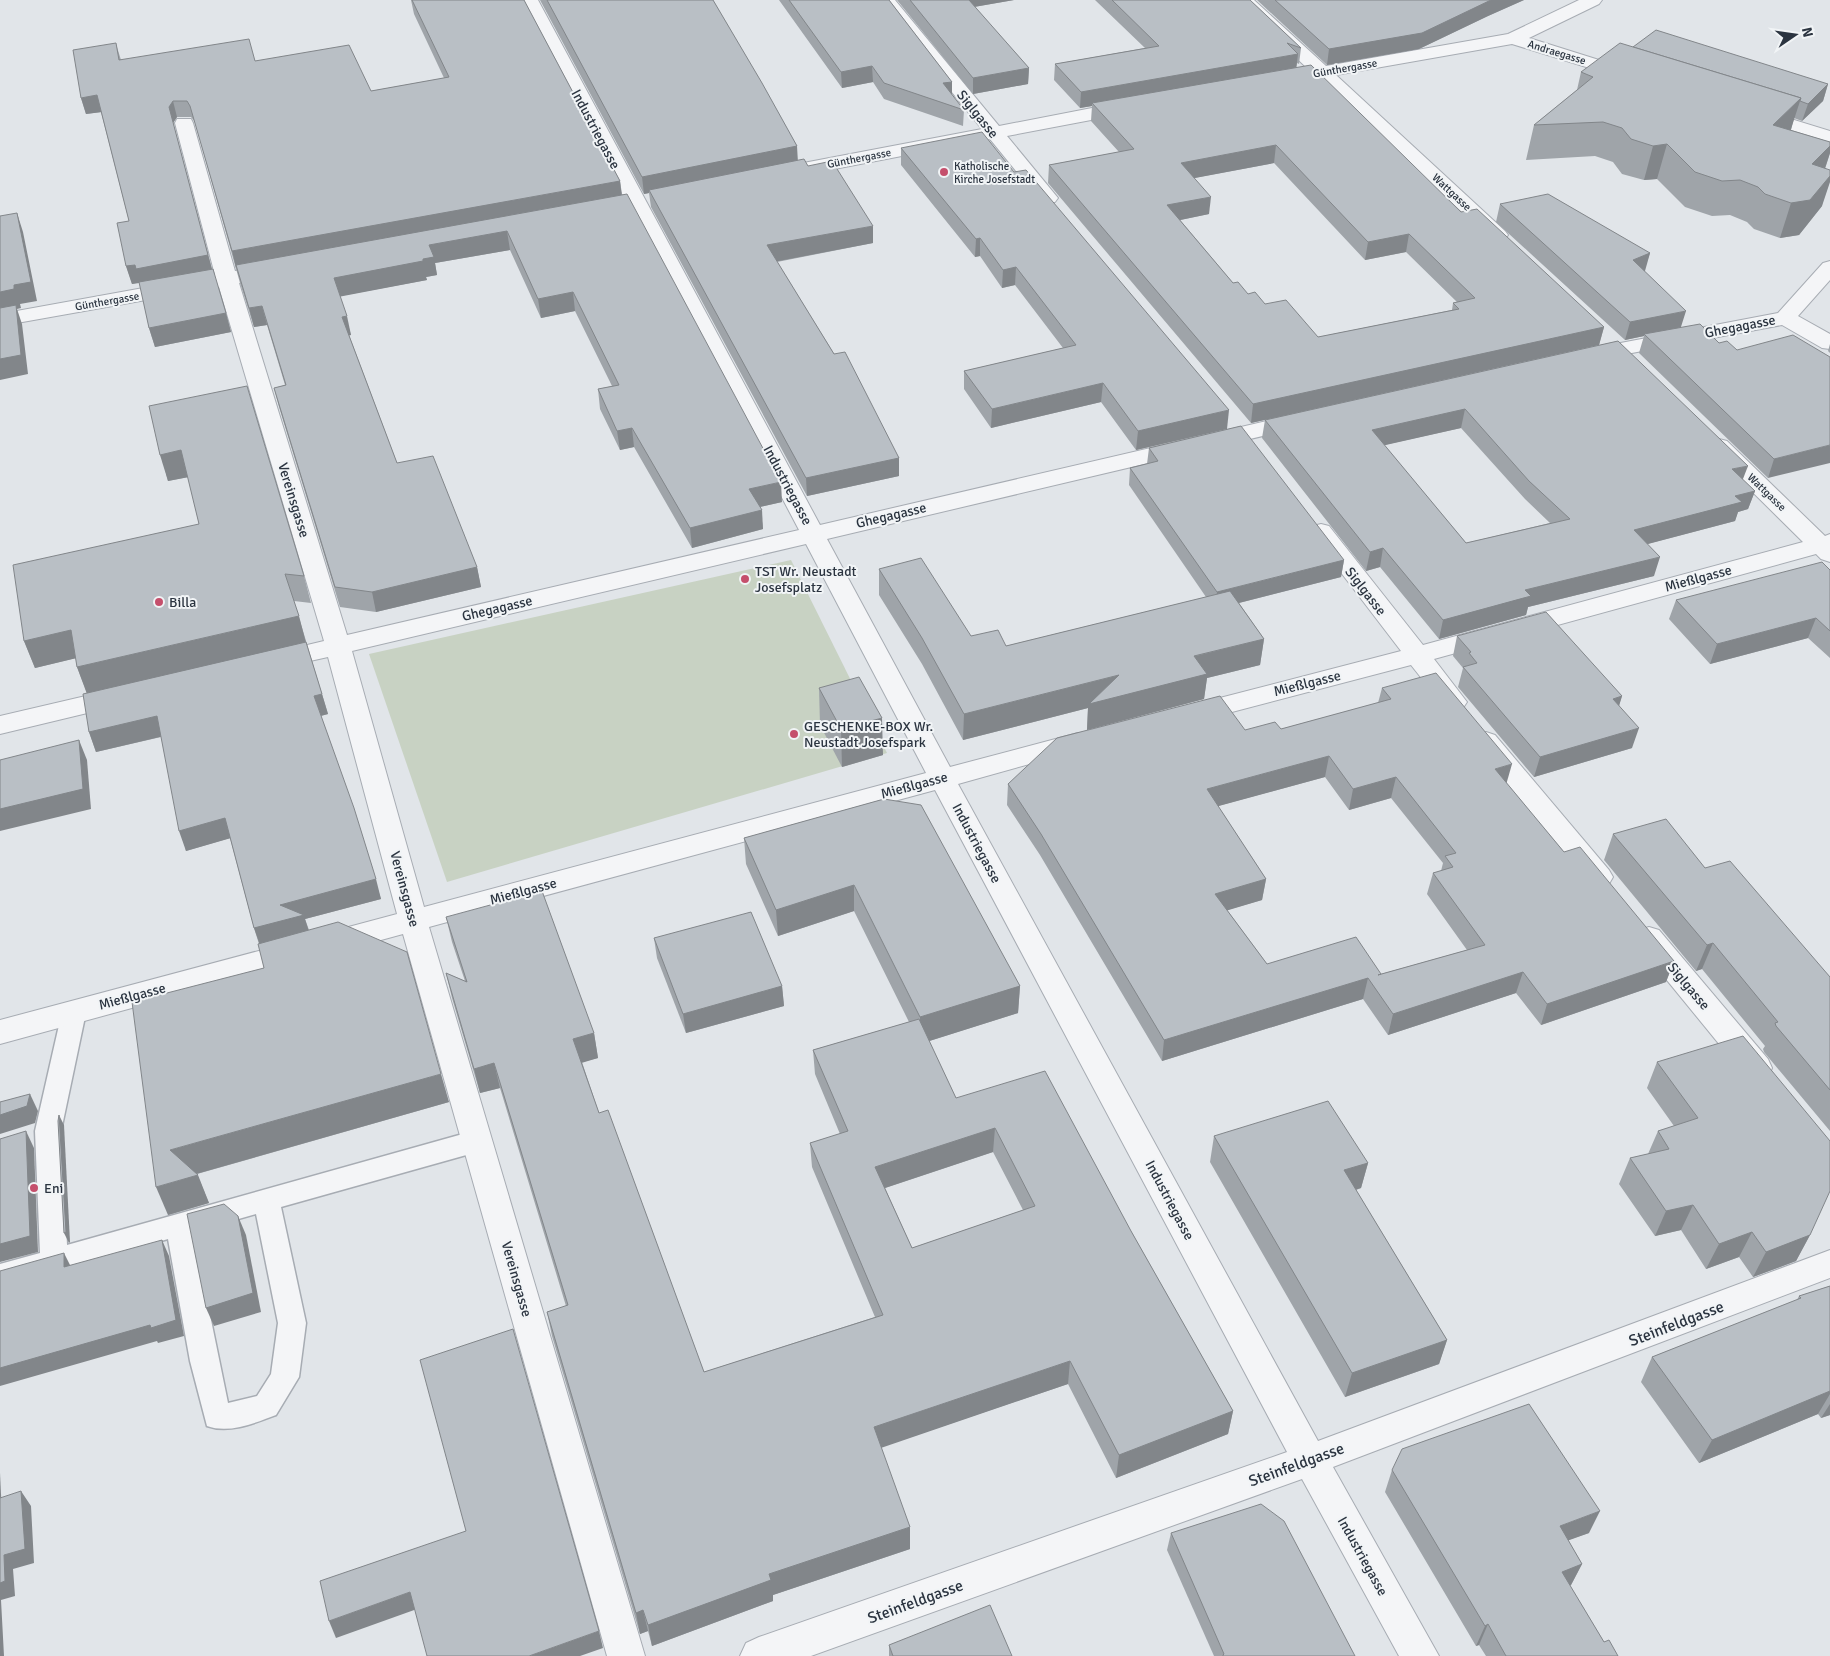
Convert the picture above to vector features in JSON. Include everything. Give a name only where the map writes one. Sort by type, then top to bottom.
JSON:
[{"type":"street","name":"Industriegasse","points":[[529,0],[635,203],[814,533],[942,778],[1310,1460],[1420,1656]]},
{"type":"street","name":"Siglgasse","points":[[886,0],[991,131],[1061,214]]},
{"type":"street","name":"Wattgasse","points":[[1244,0],[1511,247]]},
{"type":"street","name":"Günthergasse","points":[[1265,82],[1513,39],[1593,0]]},
{"type":"street","name":"Andraegasse","points":[[1513,39],[1643,79]]},
{"type":"street","name":"Günthergasse","points":[[779,174],[991,131],[1147,103]]},
{"type":"street","points":[[1737,108],[1830,138]]},
{"type":"street","name":"Vereinsgasse","points":[[184,123],[227,279],[338,646],[413,920],[626,1656]]},
{"type":"street","name":"Günthergasse","points":[[0,320],[295,266]]},
{"type":"street","points":[[1830,268],[1785,318],[1830,343]]},
{"type":"street","name":"Ghegagasse","points":[[1572,359],[1612,342],[1785,318]]},
{"type":"street","points":[[1612,342],[1640,369]]},
{"type":"street","name":"Ghegagasse","points":[[251,666],[814,533],[1239,425],[1322,416]]},
{"type":"street","points":[[1239,425],[1263,456]]},
{"type":"street","name":"Wattgasse","points":[[1702,430],[1827,547]]},
{"type":"street","name":"Siglgasse","points":[[1310,517],[1416,655],[1617,899]]},
{"type":"street","name":"Mießlgasse","points":[[1164,720],[1827,547]]},
{"type":"street","points":[[0,725],[145,691]]},
{"type":"street","name":"Mießlgasse","points":[[0,1032],[1106,735]]},
{"type":"street","name":"Siglgasse","points":[[1635,922],[1774,1089]]},
{"type":"street","name":"Steinfeldgasse","points":[[759,1656],[1310,1460],[1830,1264]]},
{"type":"lane","points":[[54,1260],[36,1135],[74,1012]]},
{"type":"lane","points":[[0,1276],[477,1141]]},
{"type":"lane","points":[[180,1226],[204,1361],[217,1417],[236,1415],[266,1406],[285,1377],[292,1323],[267,1200]]},
{"type":"green space","points":[[791,560],[887,753],[447,882],[369,654]]},
{"type":"building","points":[[412,0],[524,0],[620,181],[232,251],[190,106],[187,101],[173,101],[169,107],[208,255],[136,269],[135,265],[126,266],[117,223],[129,221],[97,95],[81,98],[73,50],[116,43],[119,60],[249,39],[255,61],[349,45],[371,91],[449,77]]},
{"type":"building","points":[[547,0],[713,0],[797,146],[642,177]]},
{"type":"building","points":[[789,0],[889,0],[952,82],[943,83],[964,110],[884,83],[872,66],[841,72]]},
{"type":"building","points":[[910,0],[969,0],[1029,68],[973,78]]},
{"type":"building","points":[[1112,0],[1250,0],[1301,48],[1287,43],[1298,54],[1081,92],[1055,64],[1159,46]]},
{"type":"building","points":[[1275,0],[1491,0],[1422,33],[1329,49]]},
{"type":"building","points":[[1656,30],[1828,84],[1808,104],[1800,101],[1801,98],[1633,47]]},
{"type":"building","points":[[1620,43],[1801,98],[1773,125],[1830,142],[1830,146],[1812,164],[1830,170],[1830,176],[1810,200],[1791,203],[1765,194],[1758,187],[1740,180],[1722,181],[1695,172],[1667,144],[1653,146],[1631,139],[1622,128],[1603,122],[1534,125],[1593,77],[1581,72]]},
{"type":"building","points":[[1311,65],[1461,212],[1477,209],[1604,327],[1253,404],[1049,165],[1134,149],[1092,103]],"holes":[[[1276,145],[1368,242],[1409,234],[1475,298],[1453,303],[1459,309],[1318,337],[1286,300],[1265,304],[1255,292],[1248,294],[1238,282],[1233,283],[1167,205],[1211,197],[1181,163]]]},
{"type":"building","points":[[982,132],[1014,172],[1026,170],[1229,410],[1138,431],[1103,383],[992,409],[964,371],[1076,345],[1016,267],[1003,270],[980,238],[976,239],[901,148]]},
{"type":"building","points":[[804,159],[808,166],[832,161],[873,226],[767,245],[834,354],[845,352],[899,458],[806,478],[649,190]]},
{"type":"building","points":[[627,194],[781,482],[749,489],[762,510],[690,528],[632,428],[617,431],[598,389],[619,385],[573,292],[538,299],[507,231],[429,245],[434,257],[423,259],[423,261],[334,278],[347,316],[342,317],[397,463],[433,456],[477,567],[372,592],[335,587],[274,388],[286,385],[262,306],[249,308],[236,265]]},
{"type":"building","points":[[1548,194],[1650,253],[1633,260],[1686,311],[1630,322],[1500,204]]},
{"type":"building","points":[[17,213],[31,282],[14,285],[14,289],[0,292],[0,216]]},
{"type":"building","points":[[213,269],[226,313],[149,328],[139,282]]},
{"type":"building","points":[[16,305],[21,355],[0,359],[0,308]]},
{"type":"building","points":[[1700,324],[1719,343],[1727,341],[1737,350],[1793,335],[1830,357],[1830,445],[1774,459],[1644,334]]},
{"type":"building","points":[[1618,341],[1748,466],[1732,469],[1755,491],[1735,496],[1742,502],[1634,530],[1660,557],[1525,590],[1531,596],[1443,620],[1383,548],[1370,552],[1265,420]],"holes":[[[1465,409],[1529,481],[1570,519],[1466,543],[1372,430]]]},
{"type":"building","points":[[247,386],[304,576],[285,574],[299,616],[77,667],[71,630],[24,641],[13,565],[199,524],[181,450],[160,455],[149,406]]},
{"type":"building","points":[[1241,426],[1344,560],[1217,592],[1130,468],[1158,461],[1149,448]]},
{"type":"building","points":[[921,558],[971,636],[998,630],[1006,646],[1230,591],[1264,639],[1194,656],[1207,674],[1089,704],[1119,675],[964,714],[922,638],[879,569]]},
{"type":"building","points":[[1822,562],[1830,570],[1830,631],[1816,618],[1717,644],[1676,600]]},
{"type":"building","points":[[1546,612],[1622,696],[1613,699],[1639,728],[1540,757],[1463,667],[1477,663],[1469,653],[1471,652],[1457,636]]},
{"type":"building","points":[[306,642],[322,694],[314,696],[354,808],[376,879],[280,905],[304,915],[254,928],[225,818],[179,831],[157,716],[89,732],[83,694]]},
{"type":"building","points":[[1436,673],[1512,764],[1495,769],[1564,852],[1580,847],[1674,961],[1547,1004],[1523,972],[1393,1014],[1368,978],[1164,1040],[1041,834],[1008,784],[1057,738],[1220,696],[1245,730],[1275,722],[1281,729],[1391,699],[1382,688]],"holes":[[[1329,756],[1353,789],[1396,777],[1456,853],[1445,856],[1453,867],[1433,873],[1485,945],[1378,975],[1381,974],[1356,937],[1267,964],[1215,894],[1266,879],[1207,789]]]},
{"type":"building","points":[[859,677],[882,718],[841,729],[819,688]]},
{"type":"building","points":[[79,740],[83,789],[0,809],[0,760]]},
{"type":"building","points":[[884,799],[921,805],[1020,986],[920,1017],[854,885],[776,910],[744,838]]},
{"type":"building","points":[[1666,819],[1705,868],[1730,861],[1830,977],[1830,1090],[1776,1026],[1775,1023],[1778,1022],[1713,943],[1707,945],[1613,834]]},
{"type":"building","points":[[542,891],[594,1033],[573,1039],[599,1113],[608,1110],[704,1372],[883,1315],[810,1143],[848,1131],[813,1050],[919,1019],[956,1098],[1045,1071],[1131,1231],[1233,1411],[1119,1455],[1070,1361],[874,1427],[910,1527],[769,1574],[771,1580],[648,1625],[643,1610],[636,1613],[547,1312],[568,1305],[494,1063],[474,1069],[446,973],[467,982],[446,917]],"holes":[[[995,1128],[1035,1206],[912,1248],[875,1167]]]},
{"type":"building","points":[[751,912],[782,986],[683,1014],[654,938]]},
{"type":"building","points":[[338,922],[407,952],[441,1074],[170,1150],[198,1175],[156,1187],[132,1002],[264,968],[258,944]]},
{"type":"building","points":[[1743,1036],[1830,1141],[1830,1191],[1810,1235],[1766,1252],[1752,1232],[1719,1244],[1693,1205],[1666,1211],[1630,1158],[1669,1149],[1658,1131],[1698,1118],[1657,1062]]},
{"type":"building","points":[[30,1094],[27,1106],[0,1115],[0,1102]]},
{"type":"building","points":[[1328,1101],[1368,1163],[1344,1170],[1447,1340],[1352,1373],[1214,1136]]},
{"type":"building","points":[[59,1115],[66,1232],[64,1233],[58,1121]]},
{"type":"building","points":[[26,1131],[30,1236],[0,1244],[0,1139]]},
{"type":"building","points":[[224,1204],[238,1216],[253,1293],[206,1308],[187,1214]]},
{"type":"building","points":[[162,1240],[176,1320],[151,1328],[150,1325],[0,1368],[0,1271],[64,1253],[64,1267]]},
{"type":"building","points":[[1830,1286],[1830,1391],[1712,1440],[1652,1357],[1801,1298],[1799,1296]]},
{"type":"building","points":[[513,1329],[599,1631],[529,1656],[427,1656],[410,1592],[329,1621],[320,1581],[466,1531],[420,1360]]},
{"type":"building","points":[[1529,1404],[1600,1511],[1560,1526],[1582,1564],[1562,1572],[1604,1642],[1609,1640],[1618,1656],[1506,1656],[1488,1624],[1485,1626],[1392,1470],[1402,1449]]},
{"type":"building","points":[[21,1491],[25,1549],[4,1555],[5,1581],[0,1583],[0,1498]]},
{"type":"building","points":[[1261,1504],[1284,1521],[1355,1656],[1223,1656],[1224,1654],[1171,1533]]},
{"type":"building","points":[[990,1605],[1012,1656],[893,1656],[889,1645]]},
{"type":"place","name":"Katholische Kirche Josefstadt","points":[[944,172]]},
{"type":"place","name":"TST Wr. Neustadt Josefsplatz","points":[[745,579]]},
{"type":"place","name":"Billa","points":[[159,602]]},
{"type":"place","name":"GESCHENKE-BOX Wr. Neustadt Josefspark","points":[[794,734]]},
{"type":"place","name":"Eni","points":[[34,1188]]}]
